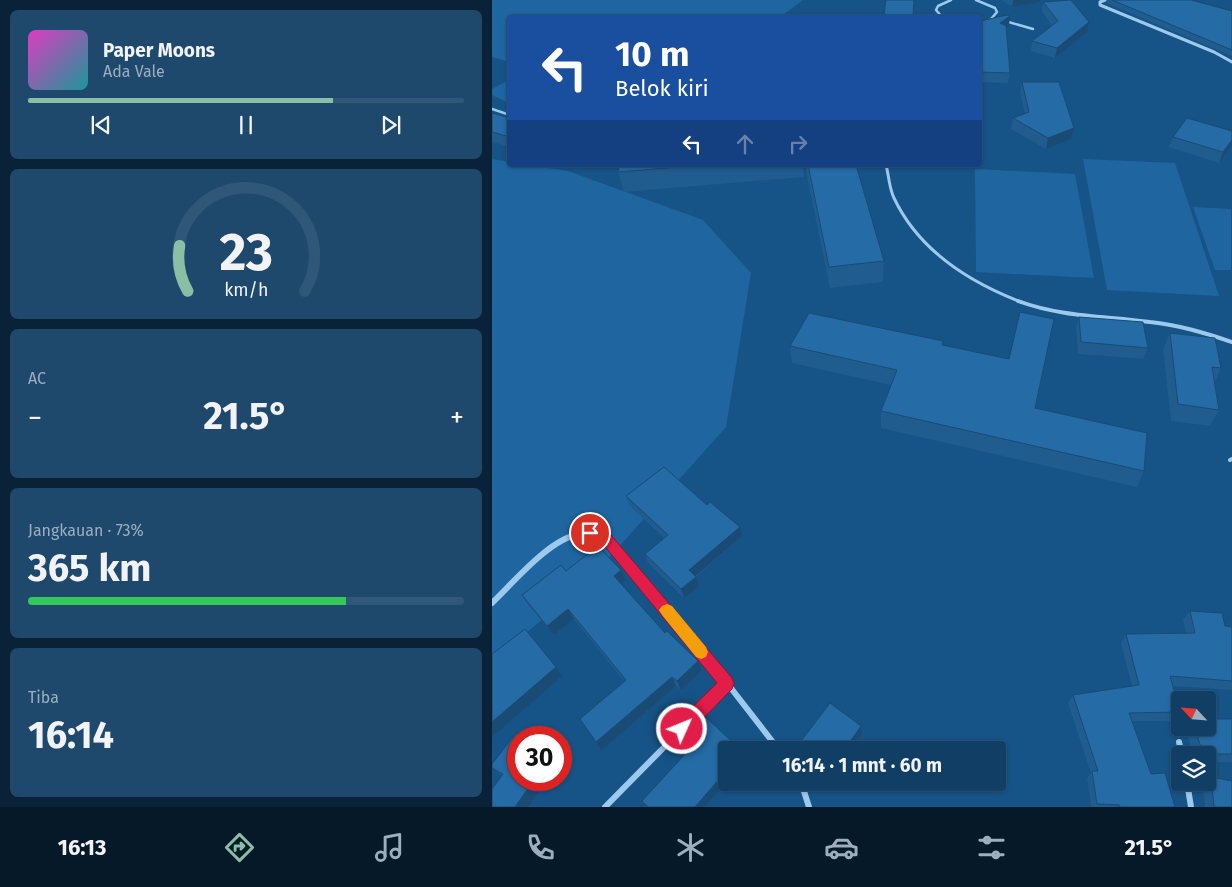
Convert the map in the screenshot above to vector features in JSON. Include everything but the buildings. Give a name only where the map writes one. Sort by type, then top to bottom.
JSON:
[{"type":"street","points":[[1105,0],[1100,2],[1100,5],[1214,52],[1232,62]]},
{"type":"street","points":[[492,603],[555,545],[573,535],[590,533],[606,539],[727,683],[772,741]]},
{"type":"street","points":[[605,807],[727,683]]},
{"type":"street","points":[[1179,742],[1180,746]]},
{"type":"street","points":[[804,791],[809,807]]},
{"type":"street","points":[[1188,791],[1191,807]]},
{"type":"lane","points":[[940,15],[936,10],[938,6],[951,0]]},
{"type":"lane","points":[[976,0],[995,8],[997,12],[990,20]]},
{"type":"lane","points":[[1001,20],[1033,29]]},
{"type":"lane","points":[[492,109],[507,114]]},
{"type":"lane","points":[[886,167],[894,197],[914,232],[956,272],[1033,306],[1075,315],[1178,326],[1232,342]]},
{"type":"shaded area","points":[[492,0],[803,0],[783,15],[507,15],[507,62],[492,57]]},
{"type":"shaded area","points":[[507,81],[507,102],[492,95],[492,89]]},
{"type":"shaded area","points":[[492,159],[507,162],[507,167],[542,167],[568,171],[703,220],[751,273],[726,427],[591,578],[492,662]]},
{"type":"shaded area","points":[[1083,159],[1175,163],[1219,296],[1107,290]]},
{"type":"shaded area","points":[[975,169],[1075,174],[1094,278],[976,272]]},
{"type":"shaded area","points":[[1193,207],[1231,209],[1231,270],[1215,270]]},
{"type":"slow traffic","points":[[667,610],[701,652]]},
{"type":"route","points":[[590,533],[606,539],[727,683],[682,729]]}]
